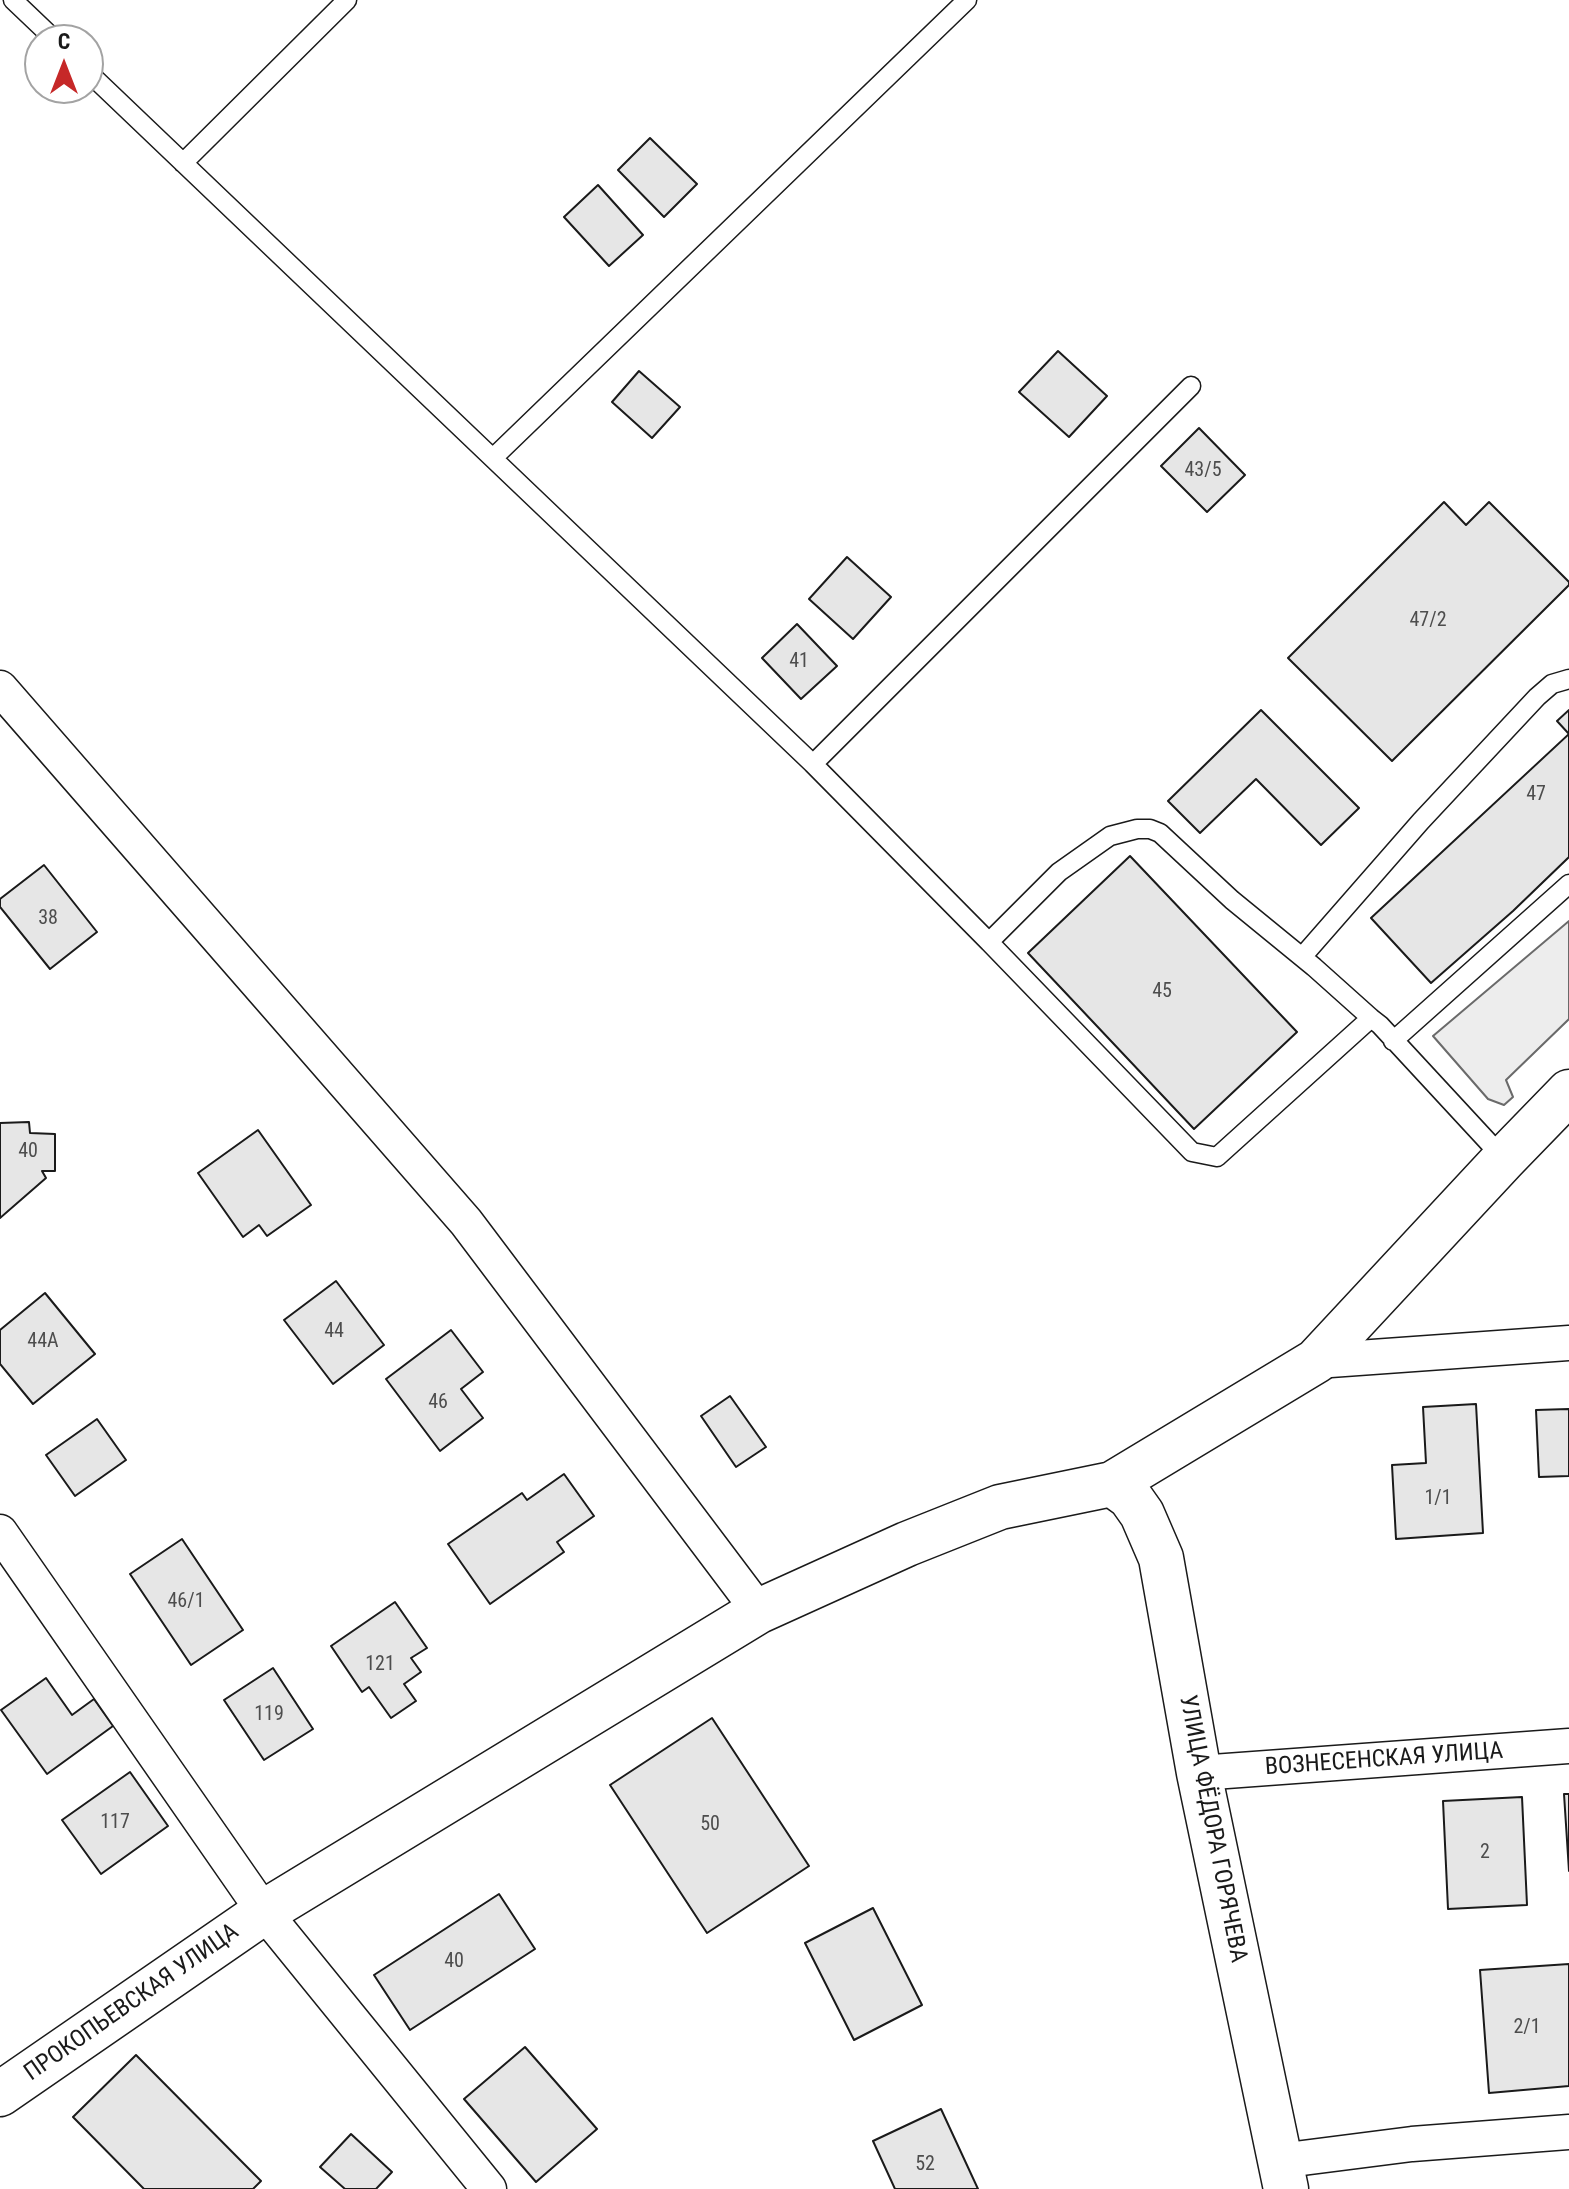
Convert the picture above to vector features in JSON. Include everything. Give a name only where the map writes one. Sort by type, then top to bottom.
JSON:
[{"type":"main road","name":"ПРОКОПЬЕВСКАЯ УЛИЦА","points":[[0,2094],[264,1912],[759,1611],[907,1544],[1000,1507],[1112,1484],[1316,1361],[1569,1092]]},
{"type":"main road","name":"УЛИЦА ФЁДОРА ГОРЯЧЕВА","points":[[1112,1484],[1130,1497],[1142,1514],[1161,1558],[1199,1773],[1282,2175]]},
{"type":"street","points":[[0,688],[466,1222],[759,1611]]},
{"type":"street","points":[[1316,1361],[1569,1343]]},
{"type":"street","points":[[0,1532],[264,1912],[489,2189]]},
{"type":"street","name":"ВОЗНЕСЕНСКАЯ УЛИЦА","points":[[1199,1773],[1569,1746]]},
{"type":"street","points":[[1282,2175],[1412,2144],[1569,2132]]},
{"type":"lane","points":[[13,0],[38,24]]},
{"type":"lane","points":[[183,163],[347,0]]},
{"type":"lane","points":[[493,458],[967,0]]},
{"type":"lane","points":[[104,87],[813,764],[1192,1152],[1217,1157],[1371,1018]]},
{"type":"lane","points":[[813,764],[1191,386]]},
{"type":"lane","points":[[1302,957],[1421,821],[1537,697],[1552,684],[1569,679]]},
{"type":"lane","points":[[989,942],[1059,872],[1110,836],[1124,831],[1150,829],[1168,838],[1232,900],[1371,1018],[1504,1159]]},
{"type":"lane","points":[[1393,1041],[1569,884]]},
{"type":"shaded area","points":[[1569,921],[1569,1019],[1506,1080],[1513,1097],[1504,1105],[1488,1099],[1433,1036]]},
{"type":"building","points":[[650,138],[697,184],[664,217],[618,170]]},
{"type":"building","points":[[598,185],[643,235],[609,266],[564,217]]},
{"type":"building","points":[[1058,351],[1107,396],[1069,437],[1019,392]]},
{"type":"building","points":[[639,371],[680,407],[652,438],[612,402]]},
{"type":"building","points":[[1199,428],[1245,475],[1207,512],[1161,466]]},
{"type":"building","points":[[1444,502],[1466,525],[1489,502],[1569,585],[1392,761],[1288,658]]},
{"type":"building","points":[[847,557],[891,597],[853,639],[809,599]]},
{"type":"building","points":[[797,624],[837,666],[801,699],[762,658]]},
{"type":"building","points":[[1261,710],[1359,808],[1321,845],[1256,779],[1200,833],[1168,801]]},
{"type":"building","points":[[1569,710],[1569,734],[1557,721]]},
{"type":"building","points":[[1569,734],[1569,857],[1431,983],[1371,918]]},
{"type":"building","points":[[1130,856],[1297,1032],[1194,1129],[1028,953]]},
{"type":"building","points":[[44,865],[97,932],[50,969],[0,907],[0,899]]},
{"type":"building","points":[[29,1122],[30,1133],[55,1134],[55,1171],[42,1171],[46,1178],[0,1218],[0,1123]]},
{"type":"building","points":[[258,1130],[311,1205],[267,1236],[259,1225],[243,1237],[198,1173]]},
{"type":"building","points":[[336,1281],[384,1345],[333,1384],[284,1320]]},
{"type":"building","points":[[45,1293],[95,1354],[33,1404],[0,1364],[0,1330]]},
{"type":"building","points":[[451,1330],[483,1372],[461,1389],[483,1418],[440,1451],[386,1379]]},
{"type":"building","points":[[730,1396],[766,1447],[736,1467],[701,1416]]},
{"type":"building","points":[[1476,1404],[1483,1533],[1396,1539],[1392,1465],[1426,1463],[1423,1407]]},
{"type":"building","points":[[1569,1409],[1569,1476],[1539,1477],[1536,1410]]},
{"type":"building","points":[[97,1419],[126,1460],[75,1496],[46,1455]]},
{"type":"building","points":[[564,1474],[594,1516],[557,1542],[564,1552],[490,1604],[448,1544],[522,1493],[527,1500]]},
{"type":"building","points":[[182,1539],[243,1630],[191,1665],[130,1574]]},
{"type":"building","points":[[395,1602],[427,1648],[411,1658],[421,1672],[404,1684],[416,1701],[391,1718],[369,1687],[362,1692],[331,1646]]},
{"type":"building","points":[[273,1668],[313,1729],[264,1760],[224,1700]]},
{"type":"building","points":[[46,1678],[72,1715],[94,1699],[113,1726],[47,1774],[1,1710]]},
{"type":"building","points":[[712,1718],[809,1866],[707,1933],[610,1785]]},
{"type":"building","points":[[130,1772],[168,1826],[101,1874],[62,1820]]},
{"type":"building","points":[[1564,1794],[1569,1794],[1569,1871]]},
{"type":"building","points":[[1522,1797],[1527,1905],[1448,1909],[1443,1801]]},
{"type":"building","points":[[499,1894],[535,1949],[410,2030],[374,1975]]},
{"type":"building","points":[[873,1908],[922,2005],[854,2040],[805,1943]]},
{"type":"building","points":[[1569,1964],[1569,2086],[1489,2093],[1480,1970]]},
{"type":"building","points":[[525,2047],[597,2129],[536,2182],[464,2099]]},
{"type":"building","points":[[136,2055],[261,2181],[253,2189],[144,2189],[73,2117]]},
{"type":"building","points":[[941,2109],[978,2189],[895,2189],[873,2141]]},
{"type":"building","points":[[351,2134],[392,2172],[376,2189],[345,2189],[320,2167]]}]
